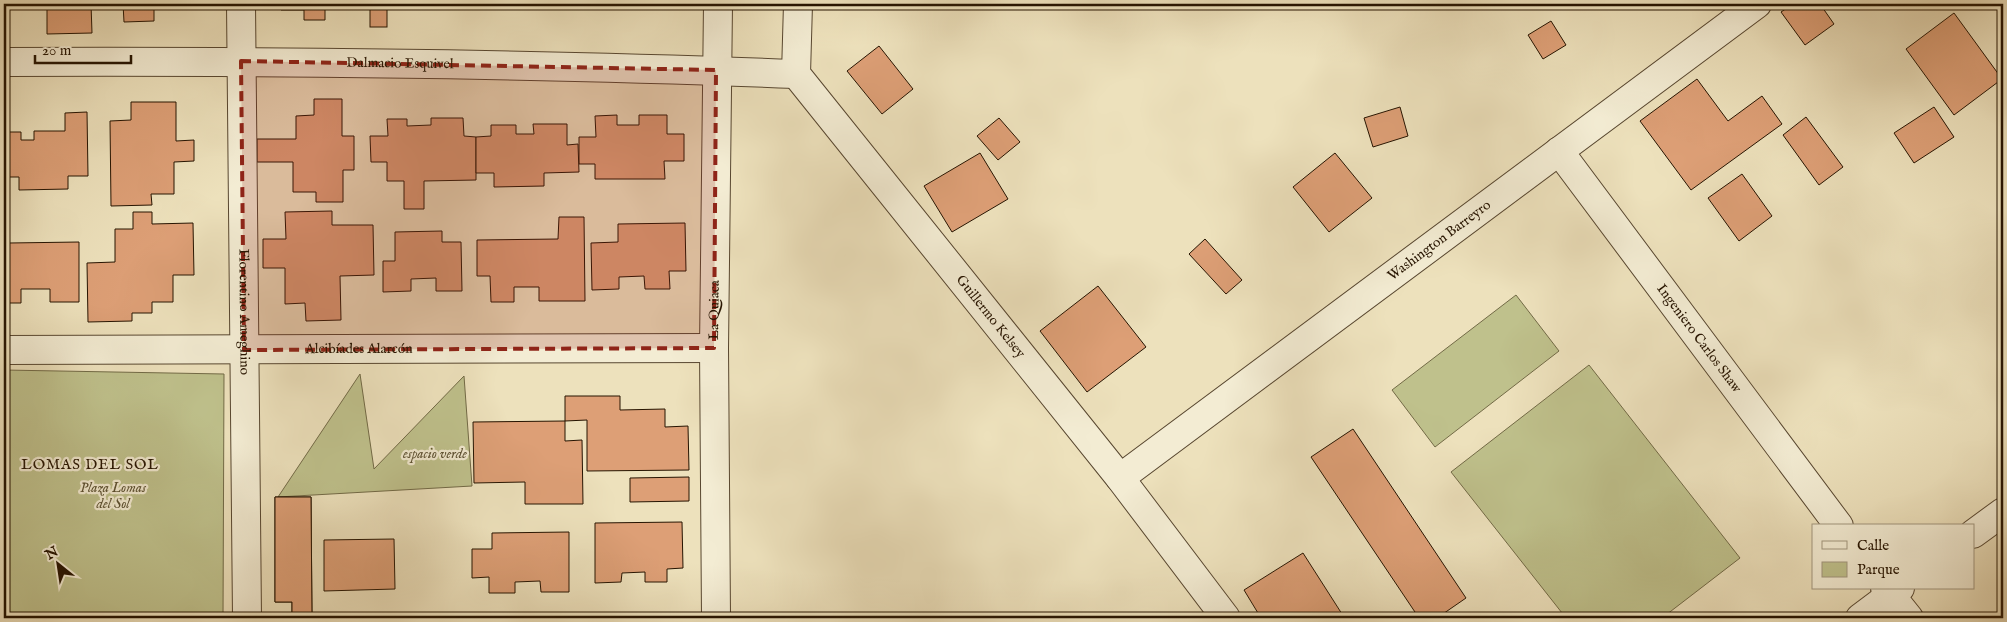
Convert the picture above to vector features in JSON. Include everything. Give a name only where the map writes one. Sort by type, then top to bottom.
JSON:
[{"type":"street","name":"Florentino Ameghino","points":[[240,4],[247,618]]},
{"type":"street","name":"La Quiaca","points":[[716,618],[714,348],[718,4]]},
{"type":"street","points":[[796,74],[798,4]]},
{"type":"street","name":"Washington Barreyro","points":[[1120,478],[1757,4]]},
{"type":"street","name":"Dalmacio Esquivel","points":[[4,62],[241,61],[716,70],[796,74]]},
{"type":"street","name":"Guillermo Kelsey","points":[[796,74],[1120,478],[1226,618]]},
{"type":"street","name":"Ingeniero Carlos Shaw","points":[[1559,151],[1838,524]]},
{"type":"street","name":"Alcibíades Alarcón","points":[[4,350],[714,348]]},
{"type":"street","points":[[1974,533],[2003,512]]},
{"type":"street","points":[[1860,618],[1892,591],[1909,618]]},
{"type":"highlighted area","points":[[241,61],[716,70],[714,348],[244,350]]},
{"type":"green space","points":[[1516,295],[1559,351],[1435,447],[1392,390]]},
{"type":"green space","points":[[1589,365],[1740,558],[1662,618],[1566,618],[1451,472]]},
{"type":"green space","name":"Plaza Lomas del Sol","points":[[4,370],[224,374],[223,618],[4,618]]},
{"type":"green space","name":"espacio verde","points":[[360,374],[374,469],[464,376],[472,486],[278,497]]},
{"type":"building","points":[[14,4],[91,4],[92,33],[47,34],[47,7],[14,7]]},
{"type":"building","points":[[123,4],[154,4],[154,21],[124,22]]},
{"type":"building","points":[[281,4],[339,4],[339,9],[325,9],[325,20],[304,20],[304,10],[281,10]]},
{"type":"building","points":[[370,4],[387,4],[387,27],[370,27]]},
{"type":"building","points":[[486,4],[512,4],[512,8],[486,8]]},
{"type":"building","points":[[536,4],[566,4],[566,7],[536,8]]},
{"type":"building","points":[[1793,4],[1820,4],[1834,24],[1805,45],[1781,12]]},
{"type":"building","points":[[1954,13],[2002,79],[1954,115],[1906,49]]},
{"type":"building","points":[[1551,21],[1566,45],[1543,59],[1528,35]]},
{"type":"building","points":[[879,46],[913,89],[882,114],[847,71]]},
{"type":"building","points":[[1697,79],[1728,121],[1762,96],[1782,124],[1691,190],[1640,121]]},
{"type":"building","points":[[314,99],[342,99],[342,136],[354,136],[354,170],[343,170],[343,202],[316,202],[316,192],[293,192],[293,162],[257,162],[257,139],[296,139],[296,116],[314,115]]},
{"type":"building","points":[[131,102],[176,102],[176,141],[194,140],[194,161],[174,162],[174,194],[151,194],[152,205],[111,206],[110,121],[131,120]]},
{"type":"building","points":[[1400,107],[1408,136],[1373,147],[1364,118]]},
{"type":"building","points":[[1934,107],[1954,137],[1914,163],[1894,133]]},
{"type":"building","points":[[87,112],[88,176],[68,176],[68,189],[19,190],[19,177],[4,177],[4,132],[21,132],[21,140],[34,140],[34,131],[65,131],[65,113]]},
{"type":"building","points":[[617,115],[617,125],[639,125],[639,115],[667,115],[667,134],[684,134],[684,161],[664,161],[665,179],[595,179],[595,164],[579,164],[579,137],[596,137],[595,116]]},
{"type":"building","points":[[1806,117],[1843,167],[1819,185],[1783,135]]},
{"type":"building","points":[[431,118],[463,118],[464,136],[476,137],[476,180],[424,181],[424,209],[404,209],[404,181],[387,181],[387,162],[371,162],[370,136],[388,136],[387,119],[407,119],[407,126],[431,125]]},
{"type":"building","points":[[999,118],[1020,142],[998,160],[977,136]]},
{"type":"building","points":[[533,124],[567,124],[567,145],[578,144],[579,172],[544,173],[544,186],[494,187],[494,173],[476,173],[476,137],[491,136],[491,125],[516,125],[516,134],[534,134]]},
{"type":"building","points":[[980,153],[1008,199],[952,232],[924,186]]},
{"type":"building","points":[[1335,153],[1372,198],[1329,232],[1293,187]]},
{"type":"building","points":[[1742,174],[1772,216],[1739,241],[1708,198]]},
{"type":"building","points":[[332,211],[332,225],[373,225],[374,275],[340,276],[341,320],[306,321],[305,303],[285,304],[285,268],[263,268],[263,239],[286,239],[285,212]]},
{"type":"building","points":[[133,212],[152,212],[152,224],[193,223],[194,275],[173,275],[173,302],[152,302],[152,313],[132,313],[132,321],[88,322],[87,263],[115,262],[115,229],[133,229]]},
{"type":"building","points":[[559,217],[584,217],[585,301],[539,301],[539,287],[514,287],[514,302],[491,302],[490,276],[477,276],[477,240],[558,239]]},
{"type":"building","points":[[685,223],[686,271],[669,271],[670,289],[645,289],[644,276],[619,277],[619,289],[592,290],[591,243],[618,242],[618,224]]},
{"type":"building","points":[[442,231],[442,242],[461,242],[462,291],[436,291],[436,278],[411,279],[411,291],[383,292],[383,261],[395,261],[395,232]]},
{"type":"building","points":[[1205,239],[1242,280],[1226,294],[1189,254]]},
{"type":"building","points":[[79,242],[79,302],[50,302],[50,289],[21,289],[21,303],[4,303],[4,262],[9,261],[9,243]]},
{"type":"building","points":[[1098,286],[1146,347],[1087,392],[1040,331]]},
{"type":"building","points":[[565,396],[620,396],[620,410],[665,409],[665,427],[688,426],[689,470],[587,471],[587,420],[565,421]]},
{"type":"building","points":[[565,421],[565,441],[582,440],[583,504],[525,504],[525,482],[474,483],[473,422]]},
{"type":"building","points":[[1353,429],[1466,598],[1437,618],[1419,618],[1311,457]]},
{"type":"building","points":[[689,477],[689,501],[630,502],[630,478]]},
{"type":"building","points":[[275,497],[311,497],[312,618],[292,618],[292,602],[275,602]]},
{"type":"building","points":[[275,497],[311,497],[312,618],[292,618],[292,602],[275,602]]},
{"type":"building","points":[[682,522],[683,568],[667,569],[667,582],[645,582],[645,572],[622,573],[621,582],[595,583],[595,523]]},
{"type":"building","points":[[569,532],[569,592],[541,592],[540,581],[515,582],[515,593],[489,593],[489,577],[472,578],[472,549],[492,549],[492,533]]},
{"type":"building","points":[[394,539],[395,589],[324,591],[324,540]]},
{"type":"building","points":[[1303,553],[1342,614],[1336,618],[1261,618],[1244,590]]},
{"type":"district","name":"LOMAS DEL SOL","points":[[90,464]]}]
